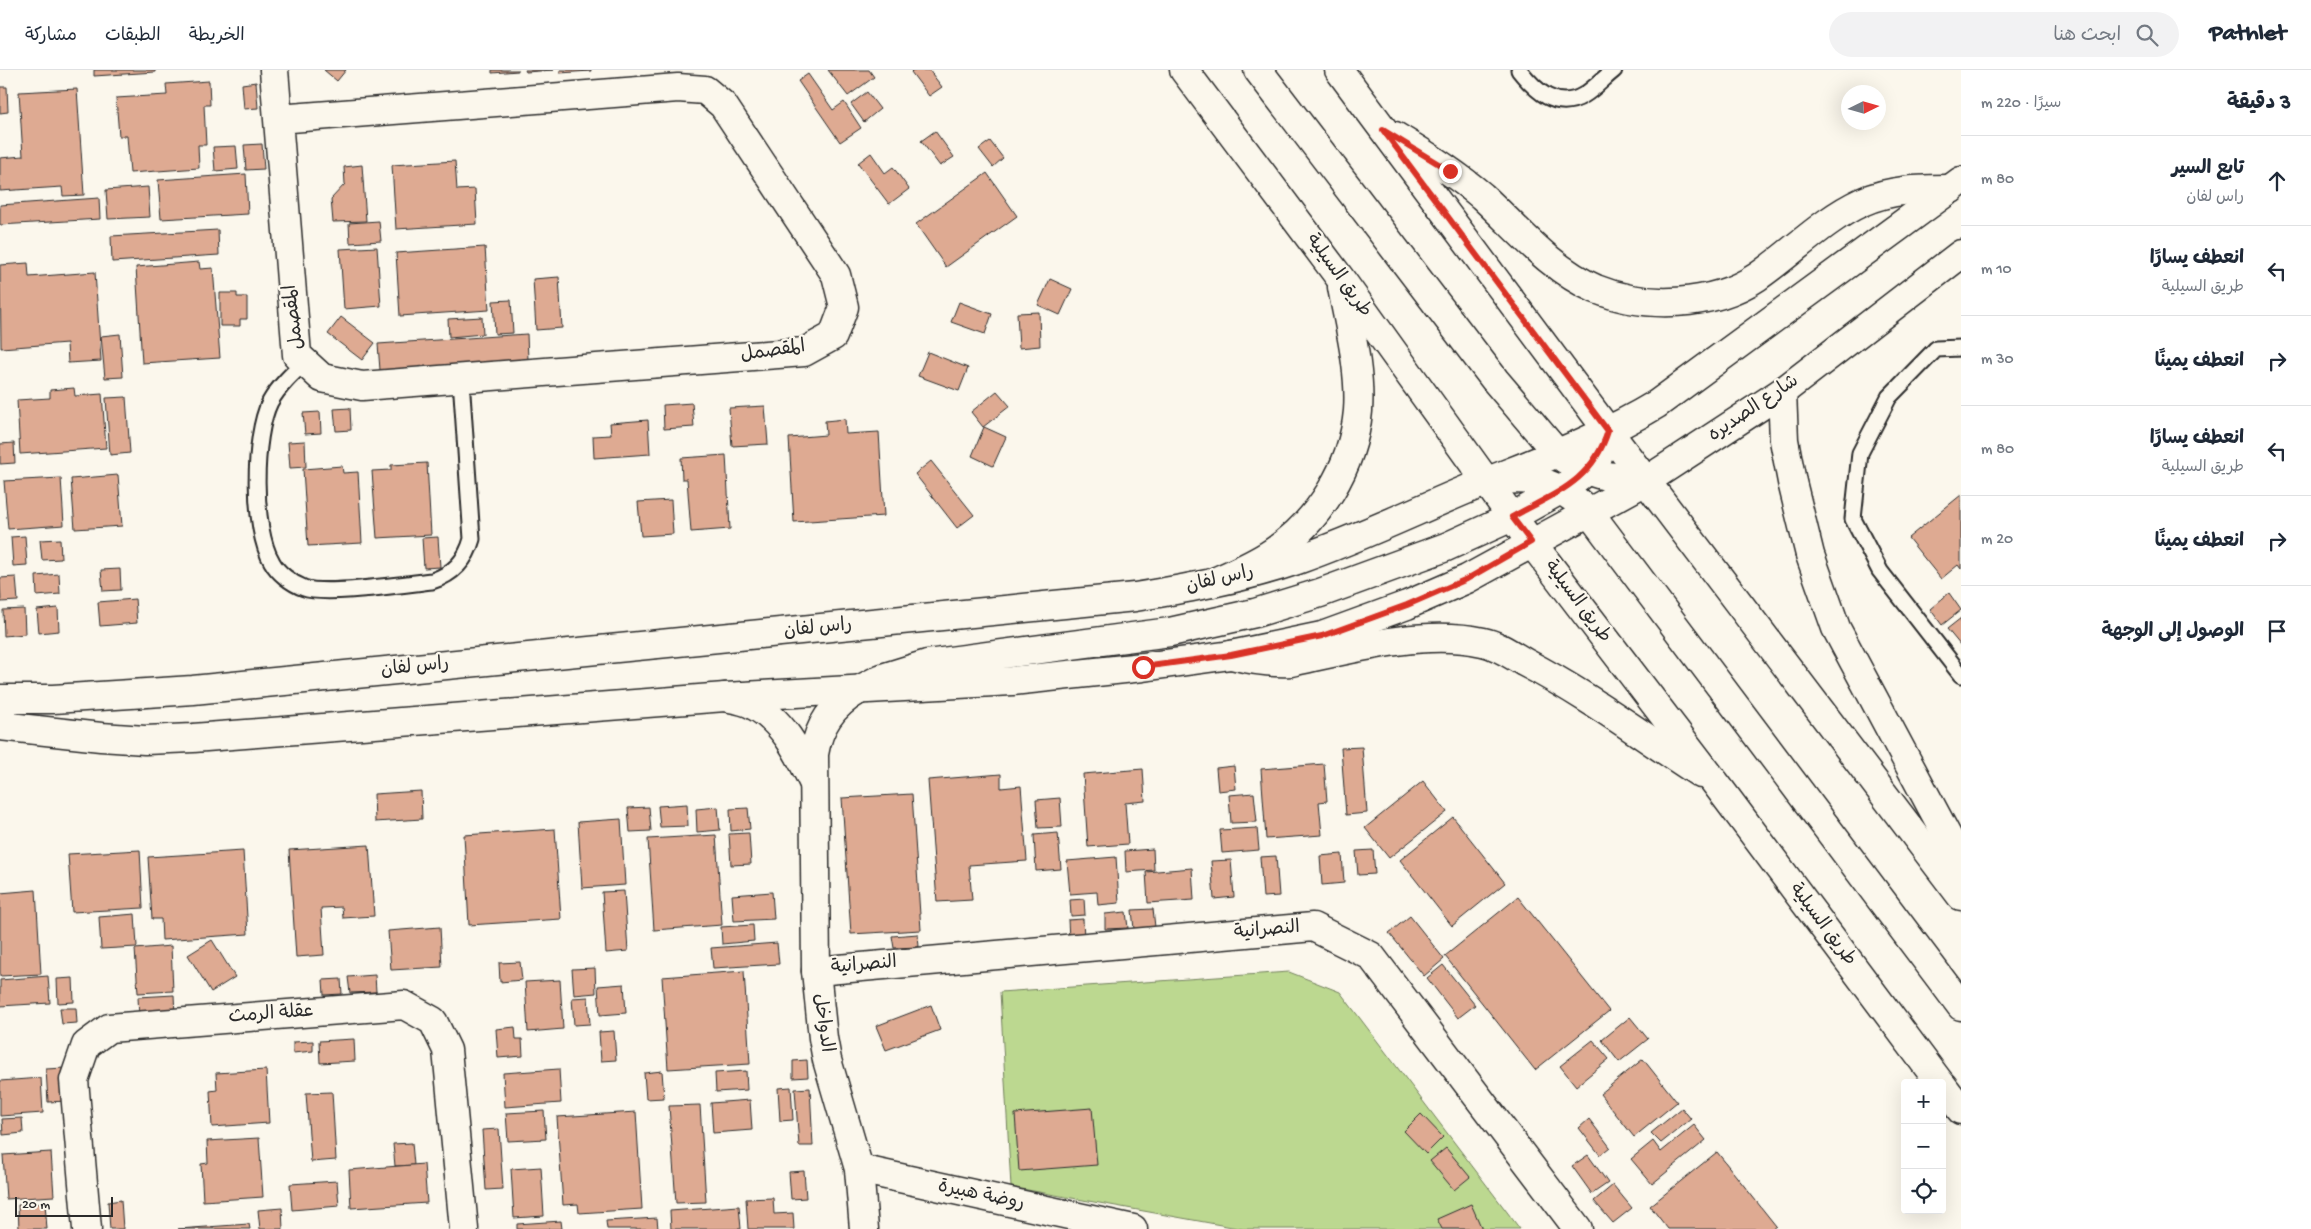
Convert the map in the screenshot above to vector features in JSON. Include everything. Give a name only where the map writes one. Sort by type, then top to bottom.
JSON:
[{"type":"main road","name":"المقصمل","points":[[274,70],[297,355],[322,378],[362,386],[804,352],[833,336],[844,307],[836,275],[723,105],[706,90],[678,88],[278,119]]},
{"type":"main road","name":"طريق السيلية","points":[[1184,70],[1340,278],[1512,517],[1717,785],[1937,1079]]},
{"type":"main road","points":[[1258,70],[1495,380],[1557,453],[1566,461],[1586,471],[1605,476],[1646,481]]},
{"type":"main road","points":[[1339,70],[1608,431],[1961,896]]},
{"type":"main road","points":[[1383,130],[1450,171],[1502,215],[1536,250],[1568,272],[1596,288],[1627,298],[1660,302],[1701,298],[1725,292],[1755,278],[1839,216],[1861,203],[1885,194],[1910,189],[1956,185]]},
{"type":"main road","points":[[857,691],[882,678],[927,664],[1170,632],[1256,613],[1320,593],[1446,547],[1512,517],[1562,489],[1586,471],[1597,459],[1608,431],[1657,404],[1956,185]]},
{"type":"main road","name":"شارع الصديره","points":[[1531,542],[1646,481],[1782,392],[1961,254]]},
{"type":"main road","points":[[1212,583],[1272,552],[1298,532],[1319,508],[1337,481],[1346,459],[1358,410],[1356,369],[1340,278]]},
{"type":"main road","points":[[1782,392],[1784,440],[1792,482],[1810,555],[1836,628],[1961,862]]},
{"type":"main road","name":"راس لفان","points":[[0,698],[53,699],[193,690],[1135,597],[1212,583],[1269,569],[1306,557],[1608,431]]},
{"type":"main road","points":[[1487,482],[1511,478],[1546,482],[1562,489],[1589,512],[1961,1006]]},
{"type":"main road","points":[[0,726],[101,738],[145,740],[193,738],[725,697],[857,691],[1012,680],[1143,667],[1231,655],[1322,636],[1407,605],[1467,579],[1531,542]]},
{"type":"main road","points":[[1231,655],[1256,661],[1291,662],[1403,640],[1440,637],[1484,642],[1580,693],[1717,785]]},
{"type":"main road","name":"الدواخل","points":[[857,691],[844,699],[823,723],[816,738],[813,783],[816,970],[827,1060],[859,1169],[864,1229]]},
{"type":"main road","name":"الدواخل","points":[[725,697],[750,704],[771,716],[787,735],[813,783]]},
{"type":"main road","name":"النصرانية","points":[[816,970],[1314,928],[1371,956],[1578,1229]]},
{"type":"main road","name":"عقلة الرمث","points":[[87,1229],[74,1080],[86,1045],[109,1028],[404,1005],[432,1021],[447,1050],[464,1229]]},
{"type":"main road","name":"طريق السيلية","points":[[1946,1090],[1961,1110]]},
{"type":"main road","name":"روضة هبيرة","points":[[859,1169],[1132,1229]]},
{"type":"lane","points":[[1519,70],[1536,91],[1547,97],[1559,100],[1572,100],[1584,95],[1614,70]]},
{"type":"lane","points":[[1961,348],[1936,348],[1889,397],[1860,453],[1853,519],[1880,571],[1961,675]]},
{"type":"lane","points":[[305,362],[285,380],[270,402],[261,428],[257,454],[260,517],[265,545],[272,562],[281,573],[293,582],[316,591],[432,581],[445,576],[464,559],[472,539],[461,379]]},
{"type":"green space","points":[[1289,972],[1340,992],[1520,1229],[1243,1229],[1011,1187],[1000,992]]},
{"type":"building","points":[[94,70],[155,70],[155,72],[94,76]]},
{"type":"building","points":[[324,70],[346,70],[337,81]]},
{"type":"building","points":[[492,70],[518,70],[518,71],[492,73]]},
{"type":"building","points":[[525,70],[553,70],[526,72]]},
{"type":"building","points":[[560,70],[591,70],[591,71],[560,73]]},
{"type":"building","points":[[828,70],[869,70],[874,77],[848,96]]},
{"type":"building","points":[[913,70],[929,70],[942,87],[929,96],[911,72]]},
{"type":"building","points":[[808,74],[833,110],[844,102],[861,128],[840,142],[798,81]]},
{"type":"building","points":[[209,81],[210,105],[204,105],[206,145],[198,145],[199,168],[130,173],[127,136],[119,136],[116,98],[167,95],[166,84]]},
{"type":"building","points":[[256,82],[258,108],[244,109],[242,84]]},
{"type":"building","points":[[0,87],[7,87],[8,112],[0,113]]},
{"type":"building","points":[[77,89],[84,195],[63,196],[62,187],[0,191],[0,158],[23,156],[19,92]]},
{"type":"building","points":[[867,92],[880,109],[864,122],[851,104]]},
{"type":"building","points":[[935,131],[954,157],[940,166],[921,141]]},
{"type":"building","points":[[990,141],[1003,158],[993,167],[979,149]]},
{"type":"building","points":[[262,144],[264,169],[246,170],[244,145]]},
{"type":"building","points":[[236,146],[238,169],[215,171],[213,147]]},
{"type":"building","points":[[871,153],[885,173],[893,167],[909,189],[889,204],[858,163]]},
{"type":"building","points":[[455,161],[457,190],[475,189],[477,224],[396,229],[392,165]]},
{"type":"building","points":[[362,165],[366,221],[333,222],[331,199],[345,184],[344,167]]},
{"type":"building","points":[[987,173],[1017,216],[946,267],[916,224]]},
{"type":"building","points":[[246,174],[248,214],[161,219],[158,180]]},
{"type":"building","points":[[148,187],[150,217],[108,219],[106,190]]},
{"type":"building","points":[[99,198],[100,219],[0,225],[0,205]]},
{"type":"building","points":[[379,221],[381,241],[350,243],[349,223]]},
{"type":"building","points":[[218,230],[219,255],[112,262],[111,236]]},
{"type":"building","points":[[377,247],[381,306],[344,309],[340,249]]},
{"type":"building","points":[[485,247],[489,310],[400,316],[396,253]]},
{"type":"building","points":[[199,262],[200,269],[213,268],[220,358],[142,363],[136,267]]},
{"type":"building","points":[[28,263],[29,277],[95,272],[101,361],[68,363],[67,343],[1,348],[0,265]]},
{"type":"building","points":[[559,277],[562,328],[536,330],[533,279]]},
{"type":"building","points":[[1050,279],[1072,289],[1060,315],[1038,305]]},
{"type":"building","points":[[220,293],[237,293],[237,297],[247,297],[247,319],[240,319],[240,326],[220,326]]},
{"type":"building","points":[[511,300],[513,333],[495,334],[493,301]]},
{"type":"building","points":[[959,302],[992,314],[985,334],[951,322]]},
{"type":"building","points":[[1039,312],[1040,346],[1019,348],[1017,313]]},
{"type":"building","points":[[341,317],[375,343],[362,360],[328,334]]},
{"type":"building","points":[[482,317],[483,334],[449,337],[448,319]]},
{"type":"building","points":[[120,334],[123,377],[105,378],[101,336]]},
{"type":"building","points":[[527,334],[528,360],[380,370],[378,344]]},
{"type":"building","points":[[928,352],[968,368],[959,391],[918,376]]},
{"type":"building","points":[[74,388],[75,396],[102,394],[106,448],[20,454],[17,400],[50,398],[50,390]]},
{"type":"building","points":[[997,391],[1010,406],[983,427],[971,412]]},
{"type":"building","points":[[126,397],[130,453],[110,455],[106,398]]},
{"type":"building","points":[[692,403],[694,427],[664,429],[663,405]]},
{"type":"building","points":[[765,406],[768,444],[732,446],[729,408]]},
{"type":"building","points":[[350,408],[351,430],[336,431],[334,409]]},
{"type":"building","points":[[320,412],[321,433],[305,434],[303,413]]},
{"type":"building","points":[[845,419],[846,434],[879,432],[884,516],[794,522],[789,438],[826,435],[825,421]]},
{"type":"building","points":[[648,420],[650,454],[594,458],[593,436],[611,435],[610,423]]},
{"type":"building","points":[[984,427],[1006,437],[993,466],[972,456]]},
{"type":"building","points":[[305,441],[306,467],[290,468],[288,442]]},
{"type":"building","points":[[14,443],[15,463],[0,464],[0,444]]},
{"type":"building","points":[[726,455],[730,529],[691,532],[687,479],[682,479],[681,458]]},
{"type":"building","points":[[931,461],[974,515],[957,528],[915,474]]},
{"type":"building","points":[[427,463],[431,535],[377,538],[372,471],[391,470],[391,465]]},
{"type":"building","points":[[342,466],[343,473],[358,472],[362,543],[308,546],[303,469]]},
{"type":"building","points":[[118,475],[122,526],[75,529],[71,479]]},
{"type":"building","points":[[61,478],[64,525],[8,529],[4,481]]},
{"type":"building","points":[[1961,495],[1961,569],[1958,565],[1941,579],[1908,538]]},
{"type":"building","points":[[671,500],[673,534],[641,536],[638,502]]},
{"type":"building","points":[[25,536],[27,565],[13,566],[11,537]]},
{"type":"building","points":[[438,537],[440,567],[424,568],[422,538]]},
{"type":"building","points":[[60,539],[61,559],[42,560],[40,540]]},
{"type":"building","points":[[120,569],[121,590],[103,591],[101,570]]},
{"type":"building","points":[[59,574],[60,594],[37,596],[36,576]]},
{"type":"building","points":[[16,577],[18,601],[1,602],[0,578]]},
{"type":"building","points":[[1949,593],[1961,610],[1942,625],[1930,609]]},
{"type":"building","points":[[135,599],[137,623],[100,626],[98,602]]},
{"type":"building","points":[[58,608],[59,631],[39,633],[37,610]]},
{"type":"building","points":[[24,609],[25,634],[4,636],[3,610]]},
{"type":"building","points":[[1961,618],[1961,646],[1947,629]]},
{"type":"building","points":[[1362,747],[1367,813],[1346,815],[1341,748]]},
{"type":"building","points":[[1324,764],[1327,801],[1319,802],[1322,835],[1266,839],[1261,769]]},
{"type":"building","points":[[1234,766],[1236,789],[1218,791],[1216,768]]},
{"type":"building","points":[[1143,769],[1145,801],[1125,803],[1128,844],[1088,847],[1083,774]]},
{"type":"building","points":[[1001,774],[1001,788],[1021,786],[1027,861],[969,865],[972,900],[937,902],[928,780]]},
{"type":"building","points":[[1423,781],[1447,812],[1389,858],[1365,828]]},
{"type":"building","points":[[421,791],[422,819],[375,822],[374,794]]},
{"type":"building","points":[[1254,793],[1257,822],[1231,823],[1229,795]]},
{"type":"building","points":[[912,794],[921,930],[851,934],[842,798]]},
{"type":"building","points":[[1060,798],[1062,827],[1038,828],[1036,800]]},
{"type":"building","points":[[687,804],[688,826],[660,827],[658,806]]},
{"type":"building","points":[[649,807],[651,831],[630,832],[628,808]]},
{"type":"building","points":[[718,807],[720,830],[697,832],[696,809]]},
{"type":"building","points":[[748,808],[750,829],[731,831],[730,809]]},
{"type":"building","points":[[1453,817],[1505,883],[1452,926],[1400,860]]},
{"type":"building","points":[[621,819],[625,885],[582,888],[578,822]]},
{"type":"building","points":[[1257,828],[1259,850],[1222,853],[1220,830]]},
{"type":"building","points":[[555,829],[561,919],[469,925],[464,835]]},
{"type":"building","points":[[749,833],[751,864],[731,865],[729,834]]},
{"type":"building","points":[[1058,833],[1061,869],[1036,871],[1034,835]]},
{"type":"building","points":[[716,835],[722,925],[654,930],[648,839]]},
{"type":"building","points":[[369,845],[374,916],[343,918],[342,907],[321,908],[324,955],[296,957],[289,850]]},
{"type":"building","points":[[1153,849],[1154,870],[1126,872],[1125,851]]},
{"type":"building","points":[[140,850],[143,908],[72,912],[68,854]]},
{"type":"building","points":[[1373,850],[1375,874],[1358,875],[1356,851]]},
{"type":"building","points":[[243,851],[248,934],[162,940],[161,919],[152,919],[148,857]]},
{"type":"building","points":[[1342,854],[1344,883],[1322,885],[1320,856]]},
{"type":"building","points":[[1276,856],[1279,896],[1263,897],[1260,857]]},
{"type":"building","points":[[1116,857],[1119,903],[1098,905],[1097,892],[1070,894],[1067,861]]},
{"type":"building","points":[[1231,860],[1234,897],[1214,899],[1211,861]]},
{"type":"building","points":[[1192,868],[1194,900],[1148,903],[1146,872]]},
{"type":"building","points":[[36,890],[41,974],[0,976],[0,893]]},
{"type":"building","points":[[624,891],[628,951],[606,953],[602,892]]},
{"type":"building","points":[[772,892],[774,919],[734,921],[732,895]]},
{"type":"building","points":[[1518,897],[1609,1011],[1535,1070],[1445,956]]},
{"type":"building","points":[[1084,899],[1085,915],[1071,916],[1070,900]]},
{"type":"building","points":[[1153,909],[1155,927],[1134,929],[1132,910]]},
{"type":"building","points":[[1126,912],[1128,928],[1105,929],[1105,914]]},
{"type":"building","points":[[135,914],[137,947],[101,949],[99,917]]},
{"type":"building","points":[[1410,916],[1444,959],[1424,976],[1389,933]]},
{"type":"building","points":[[1083,919],[1084,938],[1069,939],[1068,920]]},
{"type":"building","points":[[753,925],[754,941],[722,944],[721,927]]},
{"type":"building","points":[[440,927],[442,967],[391,970],[388,931]]},
{"type":"building","points":[[918,934],[919,947],[894,948],[892,936]]},
{"type":"building","points":[[212,940],[235,977],[211,992],[188,955]]},
{"type":"building","points":[[777,943],[779,964],[713,968],[711,948]]},
{"type":"building","points":[[171,946],[173,991],[138,993],[135,949]]},
{"type":"building","points":[[520,962],[522,980],[500,982],[499,963]]},
{"type":"building","points":[[1443,965],[1475,1005],[1458,1018],[1427,978]]},
{"type":"building","points":[[595,968],[596,993],[574,995],[572,969]]},
{"type":"building","points":[[744,971],[750,1064],[668,1069],[662,977]]},
{"type":"building","points":[[375,975],[376,992],[350,993],[348,977]]},
{"type":"building","points":[[48,976],[50,1003],[0,1006],[0,980]]},
{"type":"building","points":[[73,978],[74,1002],[58,1003],[57,979]]},
{"type":"building","points":[[341,979],[342,994],[324,995],[323,980]]},
{"type":"building","points":[[560,980],[563,1029],[528,1032],[525,982]]},
{"type":"building","points":[[624,984],[626,1013],[600,1015],[598,986]]},
{"type":"building","points":[[174,995],[175,1015],[139,1017],[138,997]]},
{"type":"building","points":[[588,997],[590,1024],[574,1025],[572,998]]},
{"type":"building","points":[[931,1005],[940,1030],[886,1050],[876,1026]]},
{"type":"building","points":[[60,1008],[76,1008],[77,1023],[62,1024]]},
{"type":"building","points":[[1630,1017],[1648,1039],[1619,1062],[1602,1040]]},
{"type":"building","points":[[515,1027],[516,1039],[522,1039],[523,1056],[498,1058],[496,1029]]},
{"type":"building","points":[[614,1031],[616,1060],[601,1061],[599,1032]]},
{"type":"building","points":[[354,1039],[355,1061],[320,1063],[319,1041]]},
{"type":"building","points":[[1593,1040],[1609,1059],[1576,1086],[1560,1066]]},
{"type":"building","points":[[313,1041],[313,1051],[293,1053],[293,1042]]},
{"type":"building","points":[[1643,1059],[1677,1102],[1634,1137],[1600,1094]]},
{"type":"building","points":[[807,1060],[808,1077],[793,1078],[793,1061]]},
{"type":"building","points":[[64,1068],[67,1101],[48,1102],[46,1069]]},
{"type":"building","points":[[559,1069],[561,1103],[505,1107],[503,1073]]},
{"type":"building","points":[[266,1070],[269,1123],[212,1127],[210,1091],[217,1090],[216,1073]]},
{"type":"building","points":[[662,1071],[664,1098],[646,1099],[644,1073]]},
{"type":"building","points":[[746,1071],[747,1090],[716,1092],[715,1073]]},
{"type":"building","points":[[41,1078],[43,1113],[0,1116],[0,1081]]},
{"type":"building","points":[[791,1087],[793,1120],[780,1121],[778,1088]]},
{"type":"building","points":[[810,1088],[813,1146],[799,1146],[795,1089]]},
{"type":"building","points":[[332,1092],[336,1160],[311,1162],[306,1093]]},
{"type":"building","points":[[750,1100],[752,1130],[713,1133],[711,1103]]},
{"type":"building","points":[[700,1105],[706,1202],[676,1203],[669,1106]]},
{"type":"building","points":[[1092,1108],[1097,1165],[1019,1171],[1015,1114]]},
{"type":"building","points":[[1682,1108],[1691,1119],[1661,1143],[1651,1133]]},
{"type":"building","points":[[544,1111],[546,1139],[508,1141],[506,1113]]},
{"type":"building","points":[[636,1112],[642,1209],[579,1213],[578,1204],[563,1205],[557,1117]]},
{"type":"building","points":[[1421,1114],[1443,1137],[1426,1154],[1404,1131]]},
{"type":"building","points":[[22,1118],[23,1133],[3,1135],[2,1119]]},
{"type":"building","points":[[1589,1119],[1610,1147],[1600,1155],[1579,1128]]},
{"type":"building","points":[[1694,1125],[1706,1140],[1652,1184],[1631,1159],[1653,1141],[1661,1152]]},
{"type":"building","points":[[499,1129],[503,1189],[486,1190],[482,1130]]},
{"type":"building","points":[[259,1138],[263,1197],[203,1201],[201,1164],[208,1163],[207,1141]]},
{"type":"building","points":[[412,1143],[414,1165],[395,1166],[393,1144]]},
{"type":"building","points":[[1446,1148],[1470,1177],[1454,1190],[1430,1161]]},
{"type":"building","points":[[51,1152],[54,1196],[6,1199],[3,1155]]},
{"type":"building","points":[[1717,1152],[1776,1226],[1772,1229],[1668,1229],[1650,1206]]},
{"type":"building","points":[[1588,1155],[1608,1183],[1592,1194],[1572,1166]]},
{"type":"building","points":[[424,1164],[427,1203],[351,1208],[349,1170]]},
{"type":"building","points":[[541,1167],[544,1216],[514,1218],[511,1169]]},
{"type":"building","points":[[804,1171],[806,1198],[791,1199],[789,1172]]},
{"type":"building","points":[[337,1181],[339,1206],[292,1210],[290,1184]]},
{"type":"building","points":[[1613,1185],[1632,1208],[1613,1223],[1594,1201]]},
{"type":"building","points":[[773,1198],[774,1214],[793,1213],[794,1229],[748,1229],[746,1199]]},
{"type":"building","points":[[121,1200],[123,1229],[110,1229],[108,1202]]},
{"type":"building","points":[[45,1203],[47,1229],[19,1229],[18,1205]]},
{"type":"building","points":[[1471,1204],[1482,1229],[1442,1229],[1437,1219]]},
{"type":"building","points":[[739,1206],[741,1229],[671,1229],[670,1211]]},
{"type":"building","points":[[282,1208],[283,1229],[260,1229],[258,1210]]},
{"type":"building","points":[[657,1218],[658,1229],[607,1229],[606,1221]]},
{"type":"building","points":[[561,1221],[562,1229],[517,1229],[517,1224]]},
{"type":"building","points":[[249,1224],[250,1229],[178,1229]]},
{"type":"route","points":[[1143,667],[1231,655],[1322,636],[1407,605],[1467,579],[1531,542],[1512,517],[1574,481],[1597,459],[1608,431],[1383,130],[1417,149],[1450,171]]}]
